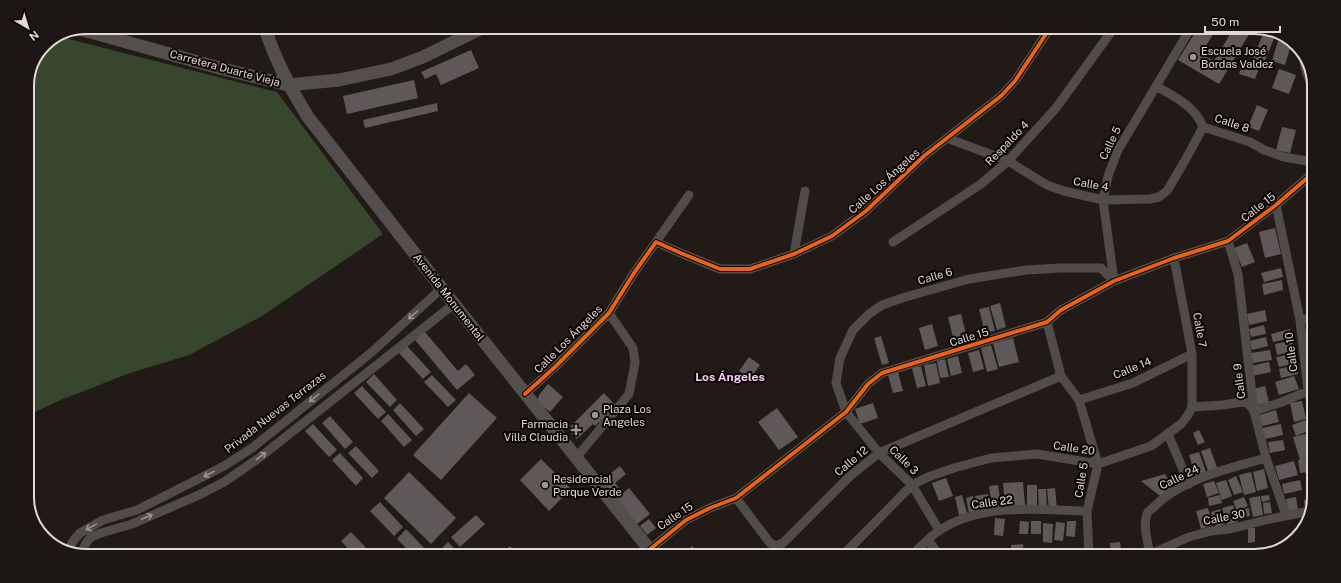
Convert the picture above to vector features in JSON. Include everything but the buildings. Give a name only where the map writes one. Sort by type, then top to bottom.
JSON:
[{"type":"main road","name":"Carretera Duarte Vieja","points":[[98,34],[223,69],[288,85],[350,79],[392,69],[423,57],[470,34]]},
{"type":"main road","name":"Avenida Monumental","points":[[267,34],[288,85],[308,117],[649,549]]},
{"type":"street","name":"Calle Los Ángeles","points":[[525,394],[555,367],[609,313],[634,273],[656,242],[720,269],[750,269],[794,254],[832,236],[866,211],[924,156],[1001,96],[1015,81],[1045,34]]},
{"type":"street","name":"Respaldo 4","points":[[893,242],[981,184],[1008,161],[1056,108],[1110,34]]},
{"type":"street","name":"Calle 5","points":[[1114,281],[1103,200],[1108,176],[1118,150],[1186,34]]},
{"type":"street","name":"Calle 8","points":[[1156,86],[1188,105],[1200,118],[1203,127],[1250,142],[1264,150],[1284,157],[1307,161]]},
{"type":"street","name":"Calle 4","points":[[947,138],[1008,161],[1046,185],[1064,191],[1103,200],[1150,200],[1159,197],[1167,191],[1203,127]]},
{"type":"street","name":"Calle 15","points":[[654,549],[686,520],[710,508],[736,498],[846,412],[868,384],[882,373],[1047,322],[1060,310],[1114,281],[1174,258],[1228,241],[1276,205],[1307,178]]},
{"type":"street","points":[[794,254],[805,191]]},
{"type":"street","points":[[656,242],[689,195]]},
{"type":"street","name":"Calle 10","points":[[1276,205],[1300,320],[1307,382]]},
{"type":"street","name":"Calle 9","points":[[1228,241],[1238,274],[1254,411],[1266,458],[1286,515]]},
{"type":"street","name":"Calle 7","points":[[1174,258],[1192,354],[1192,407]]},
{"type":"street","name":"Calle 6","points":[[846,412],[836,383],[840,358],[853,330],[869,314],[882,305],[968,279],[1026,270],[1101,268],[1114,281]]},
{"type":"street","name":"Privada Nuevas Terrazas","points":[[70,546],[80,532],[103,520],[137,510],[224,466],[252,448],[372,352],[442,288]]},
{"type":"street","points":[[83,549],[86,543],[96,535],[132,524],[224,482],[259,458],[454,304]]},
{"type":"street","points":[[576,458],[629,394],[635,363],[633,348],[609,313]]},
{"type":"street","points":[[1300,320],[1307,319]]},
{"type":"street","name":"Calle 5","points":[[1047,322],[1062,376],[1080,400],[1098,464],[1088,511],[1089,549]]},
{"type":"street","name":"Calle 14","points":[[1080,400],[1133,383],[1192,354]]},
{"type":"street","name":"Calle 12","points":[[736,498],[770,543],[776,546],[783,543],[850,476],[879,454],[1062,376]]},
{"type":"street","points":[[1192,407],[1241,402],[1248,403],[1254,411],[1282,402],[1307,391]]},
{"type":"street","name":"Calle 20","points":[[849,549],[912,485],[928,477],[991,458],[1036,454],[1098,464],[1150,446],[1181,424],[1192,407]]},
{"type":"street","name":"Calle 3","points":[[846,412],[879,454],[912,485],[939,530]]},
{"type":"street","points":[[1168,434],[1189,484]]},
{"type":"street","name":"Calle 24","points":[[1147,549],[1145,526],[1148,512],[1165,496],[1189,484],[1222,471],[1266,458]]},
{"type":"street","name":"Calle 22","points":[[918,549],[939,530],[976,514],[1008,510],[1088,511]]},
{"type":"street","name":"Calle 30","points":[[1162,549],[1189,537],[1211,531],[1230,529],[1305,512]]},
{"type":"street","points":[[928,540],[935,549]]},
{"type":"green space","points":[[66,38],[277,92],[383,234],[262,316],[189,355],[127,374],[56,402],[34,413],[34,82],[38,66],[43,57],[49,49]]},
{"type":"cycle path","points":[[525,394],[555,367],[609,313],[634,273],[656,242],[720,269],[750,269],[794,254],[832,236],[866,211],[924,156],[1001,96],[1015,81],[1046,34]]},
{"type":"cycle path","points":[[650,549],[686,520],[710,508],[736,498],[846,412],[868,384],[882,373],[1047,322],[1061,310],[1114,281],[1174,258],[1228,241],[1276,205],[1307,178]]},
{"type":"place","name":"Escuela José Bordas Valdez","points":[[1193,57]]},
{"type":"place","name":"Plaza Los Angeles","points":[[595,415]]},
{"type":"place","name":"Farmacia Villa Claudia","points":[[576,430]]},
{"type":"place","name":"Residencial Parque Verde","points":[[545,485]]},
{"type":"district","name":"Los Ángeles","points":[[730,377]]}]
